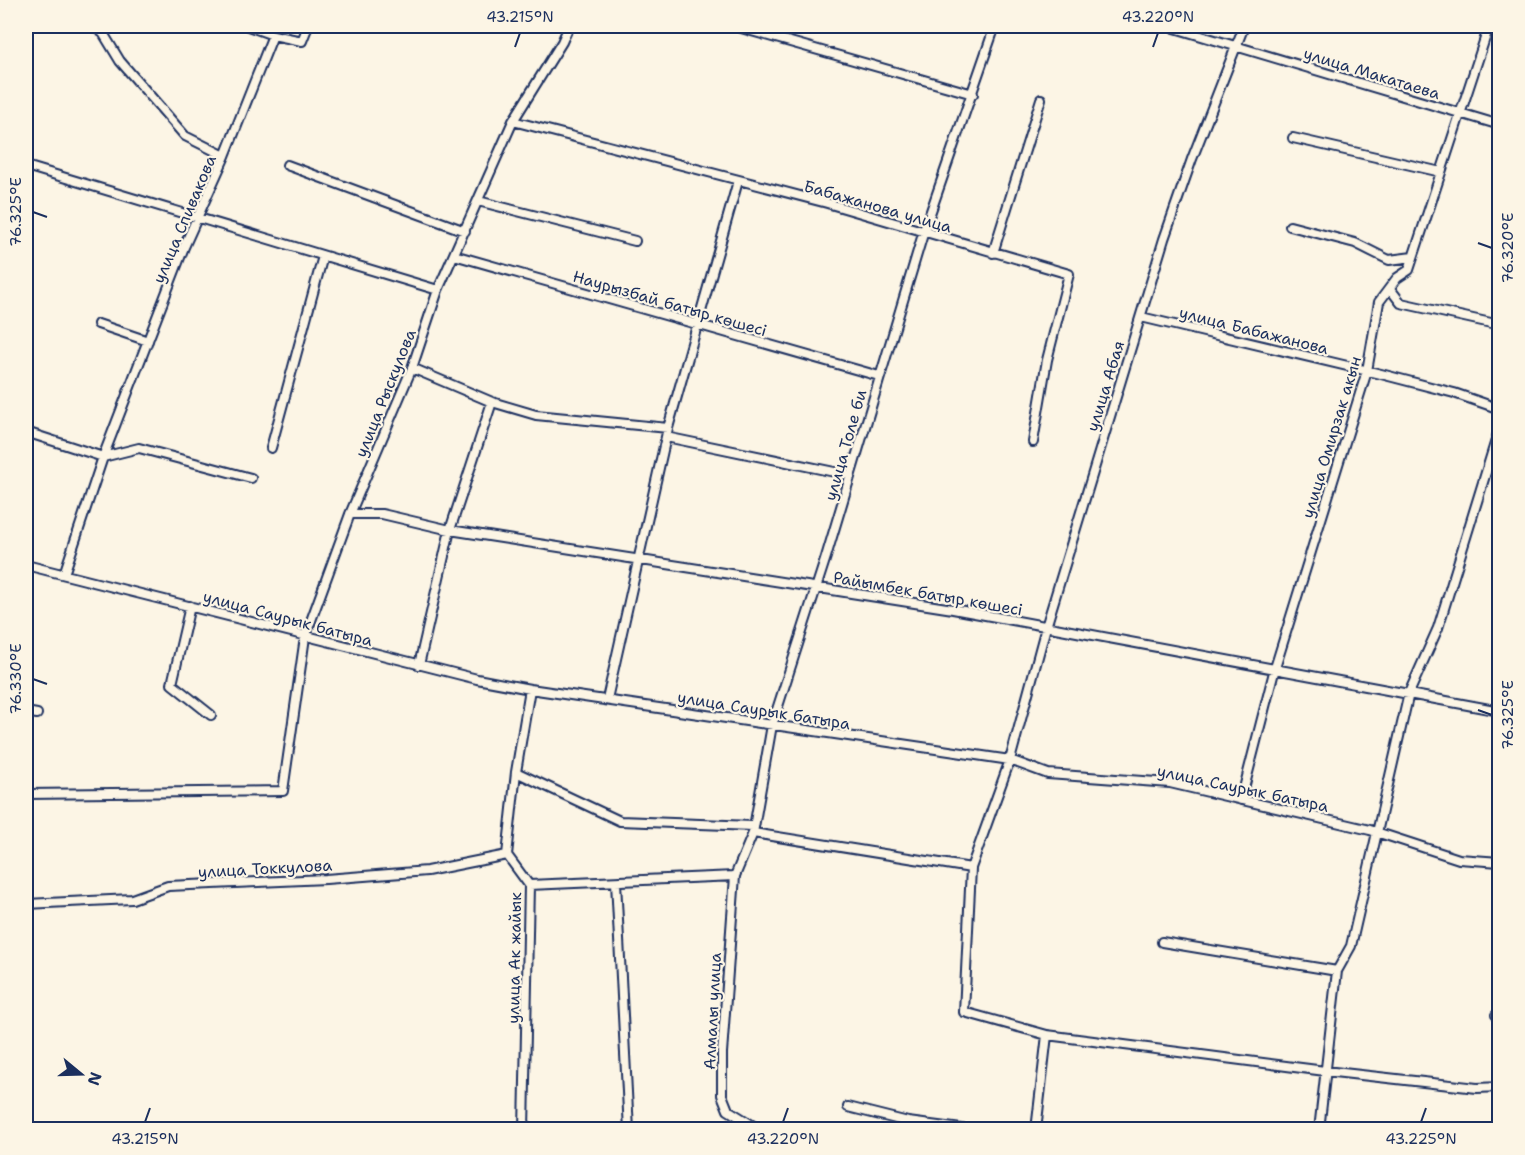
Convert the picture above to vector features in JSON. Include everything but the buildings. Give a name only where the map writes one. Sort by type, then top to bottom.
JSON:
[{"type":"street","points":[[92,26],[103,33],[120,61],[184,136],[225,156]]},
{"type":"street","points":[[248,26],[273,35],[302,41],[308,26]]},
{"type":"street","name":"улица Рыскулова","points":[[26,794],[283,791],[305,638],[350,514],[412,368],[438,290],[513,121],[562,42],[569,26]]},
{"type":"street","points":[[734,26],[973,94]]},
{"type":"street","name":"улица Толе би","points":[[735,876],[753,829],[772,725],[879,376],[923,234],[996,26]]},
{"type":"street","name":"улица Макатаева","points":[[1168,26],[1500,125]]},
{"type":"street","name":"улица Абая","points":[[1047,1035],[964,1012],[971,868],[1010,760],[1046,627],[1192,159],[1244,26]]},
{"type":"street","name":"улица Омирзак акын","points":[[1241,800],[1275,668],[1367,372],[1379,302],[1391,290],[1397,278],[1409,270],[1489,26]]},
{"type":"street","name":"улица Спивакова","points":[[64,574],[103,457],[273,35]]},
{"type":"street","points":[[993,253],[1041,99]]},
{"type":"street","name":"Бабажанова улица","points":[[513,121],[827,203],[923,234],[1069,274],[1047,360],[1033,442]]},
{"type":"street","points":[[1293,138],[1441,172]]},
{"type":"street","points":[[287,165],[465,231]]},
{"type":"street","points":[[26,166],[438,290]]},
{"type":"street","points":[[607,699],[668,428],[738,181]]},
{"type":"street","points":[[478,201],[635,241]]},
{"type":"street","points":[[1290,226],[1355,243],[1389,260],[1413,257]]},
{"type":"street","name":"Наурызбай батыр көшесі","points":[[454,255],[879,376]]},
{"type":"street","points":[[271,448],[323,256]]},
{"type":"street","points":[[1391,290],[1401,303],[1500,325]]},
{"type":"street","name":"улица Бабажанова","points":[[1141,317],[1454,393],[1500,409]]},
{"type":"street","points":[[98,324],[148,342]]},
{"type":"street","points":[[412,368],[492,402],[536,415],[668,428]]},
{"type":"street","points":[[419,665],[450,530],[492,402]]},
{"type":"street","points":[[1319,1130],[1337,971],[1351,946],[1409,693],[1438,628],[1500,427]]},
{"type":"street","points":[[26,432],[103,457],[140,448],[251,478]]},
{"type":"street","points":[[666,437],[849,476]]},
{"type":"street","name":"Райымбек батыр көшесі","points":[[350,514],[382,514],[450,530],[816,587],[1275,668],[1500,711]]},
{"type":"street","name":"улица Саурык батыра","points":[[26,565],[190,606],[305,638],[530,689],[1010,760],[1048,774],[1170,783],[1376,832],[1459,859],[1500,862]]},
{"type":"street","points":[[190,606],[172,684],[211,715]]},
{"type":"street","points":[[507,855],[516,772],[530,689]]},
{"type":"street","points":[[26,712],[37,714]]},
{"type":"street","points":[[516,772],[620,821],[753,829],[971,868]]},
{"type":"street","name":"улица Ак жайык","points":[[507,855],[529,885],[525,1130]]},
{"type":"street","name":"улица Токкулова","points":[[26,904],[132,899],[168,886],[326,879],[427,871],[507,855]]},
{"type":"street","points":[[529,885],[735,876]]},
{"type":"street","name":"Алмалы улица","points":[[735,876],[722,1053],[722,1095],[728,1110],[760,1130]]},
{"type":"street","points":[[616,882],[629,1130]]},
{"type":"street","points":[[1162,942],[1337,971]]},
{"type":"street","points":[[1036,1130],[1047,1035],[1325,1071],[1477,1088],[1500,1087]]},
{"type":"street","points":[[848,1107],[908,1122],[969,1130]]}]
